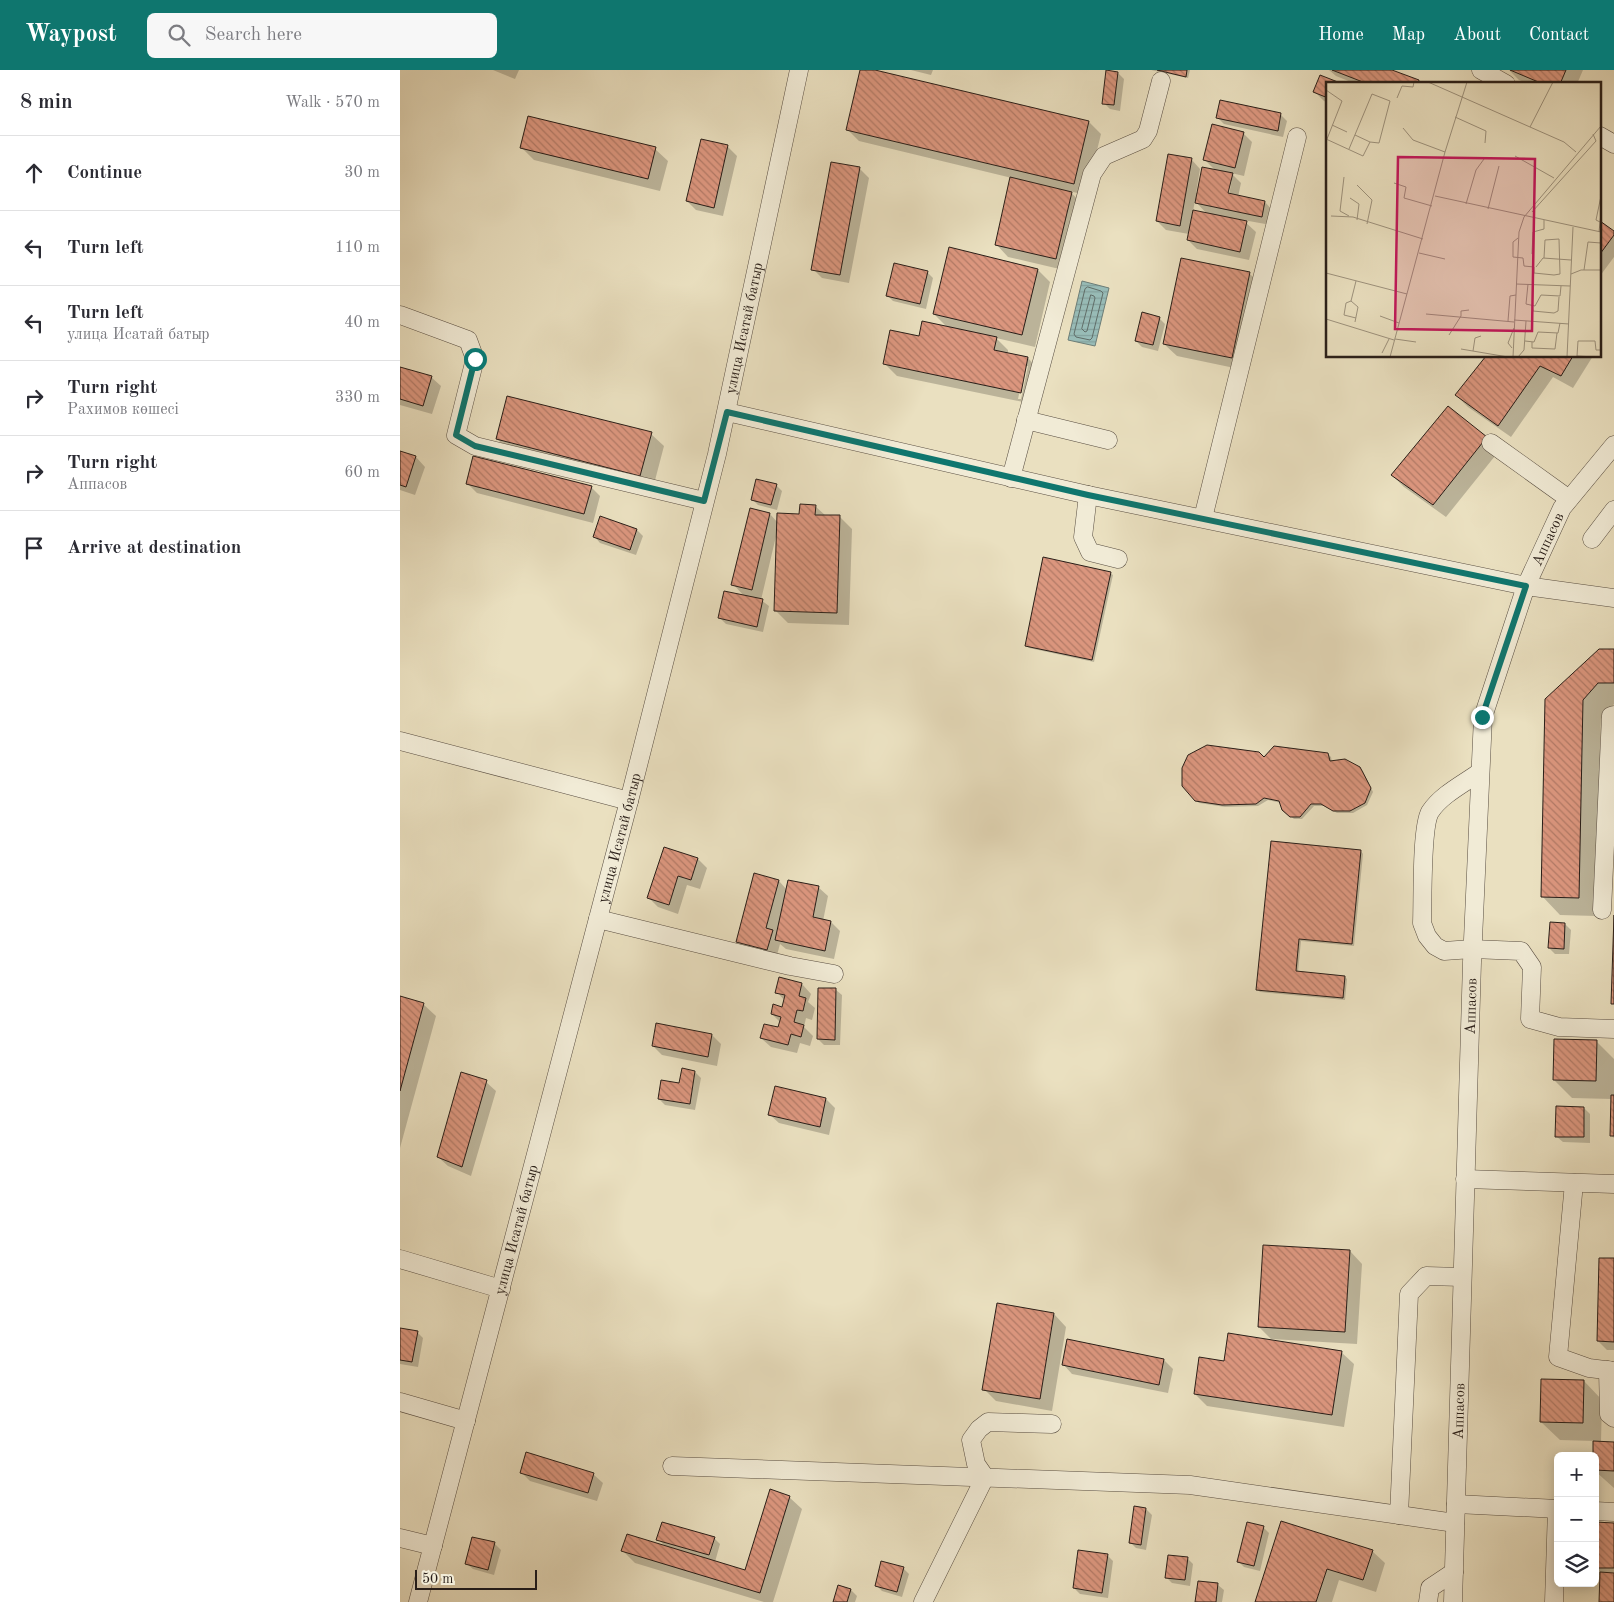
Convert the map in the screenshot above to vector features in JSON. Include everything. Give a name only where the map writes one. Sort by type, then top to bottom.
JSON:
[{"type":"street","name":"улица Исатай батыр","points":[[418,1602],[629,801],[727,412],[799,70]]},
{"type":"street","points":[[1481,70],[1502,82]]},
{"type":"street","points":[[1011,478],[1092,174],[1104,156],[1143,139],[1148,131],[1161,81]]},
{"type":"street","points":[[1203,518],[1297,137]]},
{"type":"street","points":[[1602,137],[1614,144]]},
{"type":"street","points":[[400,315],[468,340],[475,359],[456,435],[475,446],[704,501]]},
{"type":"street","points":[[727,412],[1088,495],[1526,586],[1614,598]]},
{"type":"street","points":[[1026,420],[1108,440]]},
{"type":"street","points":[[1491,443],[1569,499]]},
{"type":"street","name":"Аппасов","points":[[1453,1602],[1472,949],[1482,717],[1526,586],[1562,508],[1614,445]]},
{"type":"street","points":[[1088,495],[1083,537],[1090,552],[1118,559]]},
{"type":"street","points":[[1592,539],[1614,510]]},
{"type":"street","points":[[1602,910],[1611,716],[1614,715]]},
{"type":"street","points":[[400,741],[629,801]]},
{"type":"street","points":[[1480,772],[1438,801],[1428,814],[1425,831],[1422,923],[1427,936],[1435,946],[1444,950],[1521,951],[1532,967],[1530,1019],[1559,1027],[1614,1029]]},
{"type":"street","points":[[598,919],[790,966],[834,974]]},
{"type":"street","points":[[1465,1179],[1614,1184]]},
{"type":"street","points":[[1574,1183],[1558,1357],[1589,1368],[1611,1370],[1609,1414],[1614,1418]]},
{"type":"street","points":[[400,1259],[501,1288]]},
{"type":"street","points":[[1399,1515],[1409,1294],[1426,1276],[1462,1277]]},
{"type":"street","points":[[400,1402],[466,1421]]},
{"type":"street","points":[[985,1478],[976,1464],[971,1440],[979,1429],[988,1422],[1052,1424]]},
{"type":"street","points":[[672,1466],[1190,1485],[1455,1523]]},
{"type":"street","points":[[923,1602],[985,1478]]},
{"type":"street","points":[[1456,1504],[1554,1509]]},
{"type":"street","points":[[1599,1511],[1614,1512]]},
{"type":"street","points":[[400,1538],[433,1546]]},
{"type":"street","points":[[1554,1602],[1557,1542]]},
{"type":"street","points":[[1428,1602],[1430,1588],[1454,1572]]},
{"type":"water","points":[[1082,281],[1109,288],[1095,346],[1068,340]]},
{"type":"building","points":[[860,70],[875,70],[1089,121],[1074,184],[846,130]]},
{"type":"building","points":[[1106,70],[1118,72],[1114,105],[1102,104]]},
{"type":"building","points":[[1157,70],[1187,70],[1186,77]]},
{"type":"building","points":[[1332,70],[1392,70],[1419,80],[1418,82],[1363,82]]},
{"type":"building","points":[[1510,70],[1566,70],[1561,82],[1538,82]]},
{"type":"building","points":[[1320,75],[1338,82],[1326,82],[1326,97],[1313,92]]},
{"type":"building","points":[[1220,100],[1281,113],[1278,131],[1216,118]]},
{"type":"building","points":[[528,116],[656,147],[648,179],[520,148]]},
{"type":"building","points":[[1212,124],[1244,132],[1235,168],[1203,160]]},
{"type":"building","points":[[701,139],[728,145],[714,208],[686,201]]},
{"type":"building","points":[[1168,154],[1192,158],[1180,226],[1156,221]]},
{"type":"building","points":[[831,162],[860,167],[840,275],[811,270]]},
{"type":"building","points":[[1202,167],[1233,173],[1228,193],[1265,201],[1262,217],[1195,203]]},
{"type":"building","points":[[1010,177],[1072,192],[1056,259],[995,245]]},
{"type":"building","points":[[1193,210],[1247,221],[1240,252],[1187,240]]},
{"type":"building","points":[[1602,222],[1614,231],[1614,235],[1602,251]]},
{"type":"building","points":[[949,247],[1038,269],[1022,335],[933,314]]},
{"type":"building","points":[[1181,258],[1250,272],[1232,358],[1163,344]]},
{"type":"building","points":[[894,263],[928,271],[920,304],[886,296]]},
{"type":"building","points":[[1142,312],[1160,317],[1153,345],[1135,341]]},
{"type":"building","points":[[922,321],[997,337],[994,350],[1028,357],[1021,393],[883,364],[890,330],[919,336]]},
{"type":"building","points":[[1484,358],[1572,358],[1561,376],[1540,366],[1498,426],[1455,395]]},
{"type":"building","points":[[400,367],[432,376],[423,406],[400,399]]},
{"type":"building","points":[[507,396],[652,432],[640,476],[496,439]]},
{"type":"building","points":[[1448,406],[1487,437],[1433,505],[1391,475]]},
{"type":"building","points":[[400,451],[416,456],[406,487],[400,485]]},
{"type":"building","points":[[473,456],[592,486],[584,514],[466,484]]},
{"type":"building","points":[[756,479],[777,484],[771,505],[751,500]]},
{"type":"building","points":[[800,504],[816,505],[815,515],[840,515],[837,613],[774,611],[777,513],[799,514]]},
{"type":"building","points":[[750,508],[770,513],[752,590],[731,585]]},
{"type":"building","points":[[600,516],[637,529],[630,550],[593,537]]},
{"type":"building","points":[[1043,557],[1111,572],[1092,660],[1025,646]]},
{"type":"building","points":[[724,591],[763,599],[757,627],[718,618]]},
{"type":"building","points":[[1599,649],[1614,649],[1614,683],[1598,683],[1583,700],[1579,898],[1541,897],[1545,699]]},
{"type":"building","points":[[1207,745],[1259,752],[1264,757],[1274,746],[1328,753],[1330,761],[1345,759],[1360,767],[1371,788],[1365,803],[1350,811],[1333,811],[1321,804],[1311,804],[1300,817],[1290,817],[1282,810],[1279,801],[1264,798],[1256,804],[1222,805],[1195,801],[1182,786],[1182,768],[1188,755]]},
{"type":"building","points":[[1271,841],[1361,850],[1352,944],[1299,939],[1296,971],[1345,976],[1343,998],[1256,990]]},
{"type":"building","points":[[664,847],[698,858],[691,880],[678,876],[669,905],[647,898]]},
{"type":"building","points":[[754,873],[779,880],[766,928],[773,930],[767,950],[736,942]]},
{"type":"building","points":[[788,880],[819,886],[813,917],[831,921],[825,951],[775,940]]},
{"type":"building","points":[[1614,915],[1614,1004],[1611,1004]]},
{"type":"building","points":[[1550,922],[1565,923],[1564,949],[1548,948]]},
{"type":"building","points":[[779,977],[802,983],[799,996],[806,998],[803,1011],[797,1010],[794,1022],[804,1025],[801,1037],[791,1034],[788,1045],[760,1038],[764,1024],[778,1027],[781,1017],[771,1014],[773,1004],[782,1007],[785,995],[775,993]]},
{"type":"building","points":[[818,988],[836,988],[835,1040],[817,1039]]},
{"type":"building","points":[[400,996],[424,1003],[400,1091]]},
{"type":"building","points":[[656,1023],[712,1034],[708,1057],[652,1046]]},
{"type":"building","points":[[1554,1039],[1597,1040],[1596,1081],[1553,1080]]},
{"type":"building","points":[[682,1068],[695,1071],[690,1104],[658,1099],[661,1080],[679,1083]]},
{"type":"building","points":[[461,1072],[487,1080],[462,1167],[437,1157]]},
{"type":"building","points":[[775,1086],[826,1098],[820,1127],[768,1115]]},
{"type":"building","points":[[1611,1095],[1614,1095],[1614,1136],[1610,1136]]},
{"type":"building","points":[[1556,1106],[1584,1107],[1584,1137],[1555,1137]]},
{"type":"building","points":[[1263,1245],[1350,1250],[1345,1332],[1258,1327]]},
{"type":"building","points":[[1599,1258],[1614,1258],[1614,1342],[1597,1341]]},
{"type":"building","points":[[997,1303],[1054,1313],[1040,1399],[982,1390]]},
{"type":"building","points":[[400,1328],[418,1331],[412,1362],[400,1360]]},
{"type":"building","points":[[1228,1333],[1342,1351],[1332,1415],[1194,1394],[1199,1357],[1224,1361]]},
{"type":"building","points":[[1067,1339],[1164,1359],[1159,1385],[1062,1365]]},
{"type":"building","points":[[1541,1379],[1584,1380],[1583,1423],[1540,1422]]},
{"type":"building","points":[[1593,1441],[1614,1442],[1614,1471],[1599,1470],[1599,1452],[1593,1452]]},
{"type":"building","points":[[526,1452],[594,1473],[588,1493],[520,1473]]},
{"type":"building","points":[[770,1489],[790,1496],[760,1593],[621,1551],[627,1534],[745,1570]]},
{"type":"building","points":[[1134,1506],[1146,1508],[1141,1545],[1129,1543]]},
{"type":"building","points":[[1281,1521],[1373,1550],[1363,1580],[1327,1569],[1316,1602],[1255,1602]]},
{"type":"building","points":[[662,1522],[715,1537],[709,1555],[656,1540]]},
{"type":"building","points":[[1247,1522],[1264,1526],[1254,1566],[1237,1562]]},
{"type":"building","points":[[1599,1522],[1614,1523],[1614,1568],[1599,1568]]},
{"type":"building","points":[[472,1537],[495,1542],[488,1570],[465,1564]]},
{"type":"building","points":[[1078,1550],[1108,1554],[1102,1593],[1073,1588]]},
{"type":"building","points":[[1168,1555],[1188,1557],[1185,1580],[1165,1578]]},
{"type":"building","points":[[881,1561],[904,1567],[897,1592],[875,1586]]},
{"type":"building","points":[[1600,1572],[1614,1573],[1614,1602],[1599,1602]]},
{"type":"building","points":[[1198,1581],[1218,1583],[1216,1602],[1195,1602]]},
{"type":"building","points":[[838,1585],[851,1589],[847,1602],[833,1602]]},
{"type":"route","points":[[475,359],[456,435],[475,446],[704,501],[727,412],[1088,495],[1526,586],[1482,717]]}]
